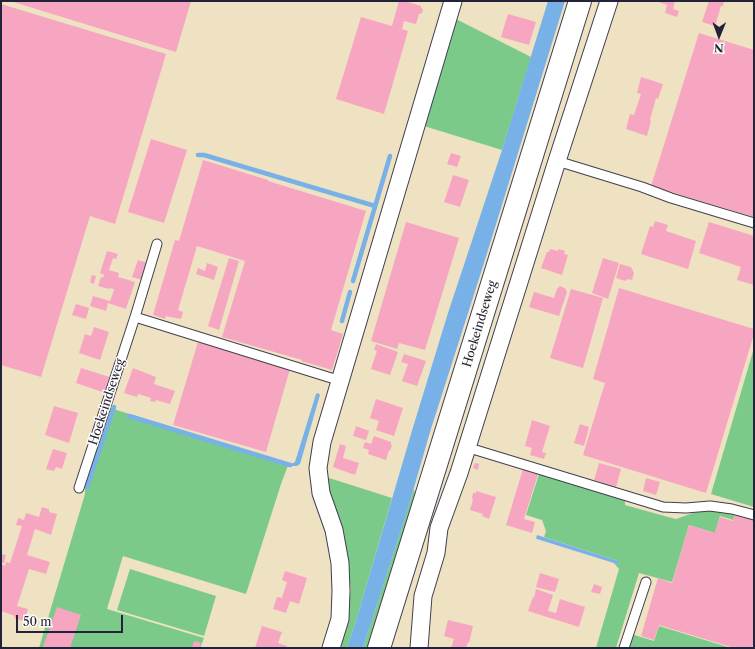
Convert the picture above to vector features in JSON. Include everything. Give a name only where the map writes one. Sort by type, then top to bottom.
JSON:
[{"type":"main road","name":"Hoekeindseweg","points":[[379,648],[580,1]]},
{"type":"street","points":[[331,648],[340,619],[340,563],[334,530],[321,492],[318,468],[322,442],[453,1]]},
{"type":"street","name":"Hoekeindseweg","points":[[419,648],[423,596],[436,553],[439,528],[459,472],[609,1]]},
{"type":"lane","points":[[557,161],[754,223]]},
{"type":"lane","name":"Hoekeindseweg","points":[[79,488],[135,317],[157,244]]},
{"type":"lane","points":[[135,317],[341,381]]},
{"type":"lane","points":[[466,447],[663,507],[686,508],[710,506],[732,508],[754,516]]},
{"type":"lane","points":[[624,648],[646,582]]},
{"type":"green space","points":[[456,19],[531,57],[502,150],[424,126]]},
{"type":"green space","points":[[754,348],[754,507],[711,494]]},
{"type":"green space","points":[[110,408],[289,463],[246,594],[123,556],[107,609],[204,638],[200,648],[39,648],[85,494],[85,486]]},
{"type":"green space","points":[[539,474],[625,500],[625,505],[676,519],[704,511],[718,511],[735,515],[733,520],[720,516],[715,533],[689,525],[672,582],[639,573],[616,648],[596,648],[619,569],[613,562],[617,564],[618,561],[544,537],[546,531],[542,520],[526,515]]},
{"type":"green space","points":[[326,477],[392,498],[347,648],[341,648],[351,590],[345,545],[328,490]]},
{"type":"green space","points":[[414,489],[416,499],[370,648],[363,648]]},
{"type":"green space","points":[[130,569],[216,596],[204,636],[117,610]]},
{"type":"green space","points":[[659,626],[731,648],[627,648],[631,634],[654,641]]},
{"type":"water","points":[[548,1],[565,1],[430,432],[409,505],[363,648],[347,648],[448,313],[502,150]]},
{"type":"water","points":[[318,393],[320,395],[300,464],[297,466],[290,466],[295,462],[316,394]]},
{"type":"water","points":[[537,535],[618,561],[618,563],[617,564],[537,539]]},
{"type":"building","points":[[10,1],[191,1],[176,52]]},
{"type":"building","points":[[399,1],[405,1],[421,6],[423,9],[422,13],[419,14],[416,24],[404,21],[402,29],[408,31],[384,114],[336,99],[361,17],[392,26]]},
{"type":"building","points":[[656,1],[675,1],[673,9],[679,11],[677,17],[665,13],[667,5]]},
{"type":"building","points":[[709,1],[724,1],[715,26],[702,22]]},
{"type":"building","points":[[1,4],[166,54],[115,224],[90,216],[41,377],[1,365]]},
{"type":"building","points":[[508,14],[536,22],[529,45],[501,37]]},
{"type":"building","points":[[699,33],[754,50],[754,217],[651,186]]},
{"type":"building","points":[[641,77],[663,84],[658,99],[656,98],[647,136],[626,129],[630,114],[634,115],[641,94],[637,93]]},
{"type":"building","points":[[151,139],[187,150],[164,223],[128,212]]},
{"type":"building","points":[[451,153],[461,156],[457,167],[447,164]]},
{"type":"building","points":[[203,160],[366,211],[331,330],[343,334],[332,370],[222,337],[245,261],[197,246],[178,310],[183,312],[181,319],[166,316],[165,319],[153,315],[175,240],[179,241]]},
{"type":"building","points":[[453,175],[469,180],[460,207],[444,202]]},
{"type":"building","points":[[655,221],[668,225],[666,231],[696,241],[688,269],[641,254],[650,226],[653,227]]},
{"type":"building","points":[[406,222],[459,238],[425,350],[399,343],[397,349],[371,341]]},
{"type":"building","points":[[709,222],[754,236],[754,285],[737,280],[741,267],[699,253]]},
{"type":"building","points":[[550,249],[565,251],[564,254],[568,255],[562,275],[541,268],[547,252],[549,252]]},
{"type":"building","points":[[107,251],[118,254],[116,259],[113,258],[109,270],[119,273],[118,277],[135,282],[126,309],[108,303],[106,311],[90,306],[93,296],[110,301],[113,293],[114,289],[98,286],[101,277],[103,278],[104,275],[100,273]]},
{"type":"building","points":[[229,258],[239,261],[219,330],[208,326]]},
{"type":"building","points":[[603,258],[619,263],[608,299],[592,293]]},
{"type":"building","points":[[138,260],[148,263],[143,280],[132,277]]},
{"type":"building","points":[[207,263],[218,267],[214,280],[196,274],[198,268],[205,271]]},
{"type":"building","points":[[620,264],[631,267],[634,273],[632,280],[628,279],[625,281],[616,278]]},
{"type":"building","points":[[92,275],[96,276],[94,284],[90,282]]},
{"type":"building","points":[[560,286],[566,289],[567,292],[559,316],[529,307],[534,292],[554,298],[557,289]]},
{"type":"building","points":[[619,288],[754,329],[754,334],[706,493],[583,455],[605,383],[593,379]]},
{"type":"building","points":[[571,289],[603,298],[583,368],[550,358]]},
{"type":"building","points":[[76,304],[89,308],[86,319],[72,315]]},
{"type":"building","points":[[94,327],[109,332],[100,360],[79,353],[85,334],[91,336]]},
{"type":"building","points":[[198,342],[290,369],[266,452],[173,425]]},
{"type":"building","points":[[376,344],[398,352],[390,375],[371,369],[377,351],[374,350]]},
{"type":"building","points":[[404,354],[426,361],[417,386],[402,381],[408,364],[401,362]]},
{"type":"building","points":[[81,368],[113,378],[108,394],[76,383]]},
{"type":"building","points":[[133,368],[156,377],[154,384],[175,391],[170,404],[156,400],[155,402],[150,401],[151,398],[138,394],[137,397],[124,393]]},
{"type":"building","points":[[376,399],[403,408],[394,436],[376,430],[379,421],[370,418]]},
{"type":"building","points":[[54,406],[78,413],[69,443],[45,435]]},
{"type":"building","points":[[532,420],[550,426],[542,452],[546,453],[544,459],[530,455],[532,448],[525,446]]},
{"type":"building","points":[[580,424],[589,427],[584,446],[574,443]]},
{"type":"building","points":[[356,426],[369,431],[366,440],[353,436]]},
{"type":"building","points":[[374,436],[391,442],[392,445],[386,460],[368,454],[369,450],[363,448],[365,442],[371,444]]},
{"type":"building","points":[[340,444],[346,446],[343,458],[359,463],[355,475],[333,467]]},
{"type":"building","points":[[53,449],[67,453],[62,469],[56,467],[54,471],[46,469]]},
{"type":"building","points":[[475,463],[479,464],[478,470],[473,468]]},
{"type":"building","points":[[599,463],[621,469],[616,487],[594,480]]},
{"type":"building","points":[[523,469],[538,474],[524,519],[535,522],[532,533],[506,525]]},
{"type":"building","points":[[646,478],[660,482],[656,495],[643,491]]},
{"type":"building","points":[[476,491],[496,497],[489,519],[482,516],[483,514],[470,510],[473,500],[473,493],[476,493]]},
{"type":"building","points":[[42,507],[49,509],[49,512],[57,514],[51,535],[35,529],[27,555],[50,562],[46,574],[29,569],[17,606],[28,609],[24,621],[14,618],[15,616],[1,611],[1,564],[5,566],[6,562],[10,563],[22,526],[16,525],[18,518],[24,520],[26,513],[39,517]]},
{"type":"building","points":[[735,515],[754,520],[754,642],[752,648],[734,648],[659,625],[654,640],[641,636],[658,578],[672,583],[689,525],[715,533],[720,517],[733,521]]},
{"type":"building","points":[[1,554],[6,555],[4,563],[1,562]]},
{"type":"building","points":[[285,571],[307,578],[299,604],[290,601],[286,613],[273,609],[277,597],[282,598],[287,582],[282,580]]},
{"type":"building","points":[[540,573],[559,579],[555,592],[536,587]]},
{"type":"building","points":[[594,584],[602,587],[600,594],[591,592]]},
{"type":"building","points":[[536,589],[553,595],[548,611],[556,613],[560,599],[585,607],[579,627],[528,611]]},
{"type":"building","points":[[57,607],[81,615],[70,648],[43,647]]},
{"type":"building","points":[[448,620],[473,626],[469,643],[468,642],[466,648],[451,648],[454,639],[444,636]]},
{"type":"building","points":[[262,626],[282,632],[278,643],[287,646],[286,648],[255,648]]},
{"type":"building","points":[[194,641],[201,643],[199,648],[192,648]]},
{"type":"waterway","points":[[198,155],[204,155],[375,206]]},
{"type":"waterway","points":[[353,281],[390,156]]},
{"type":"waterway","points":[[342,321],[350,292]]},
{"type":"waterway","points":[[87,487],[114,407]]},
{"type":"waterway","points":[[129,416],[290,465]]}]
